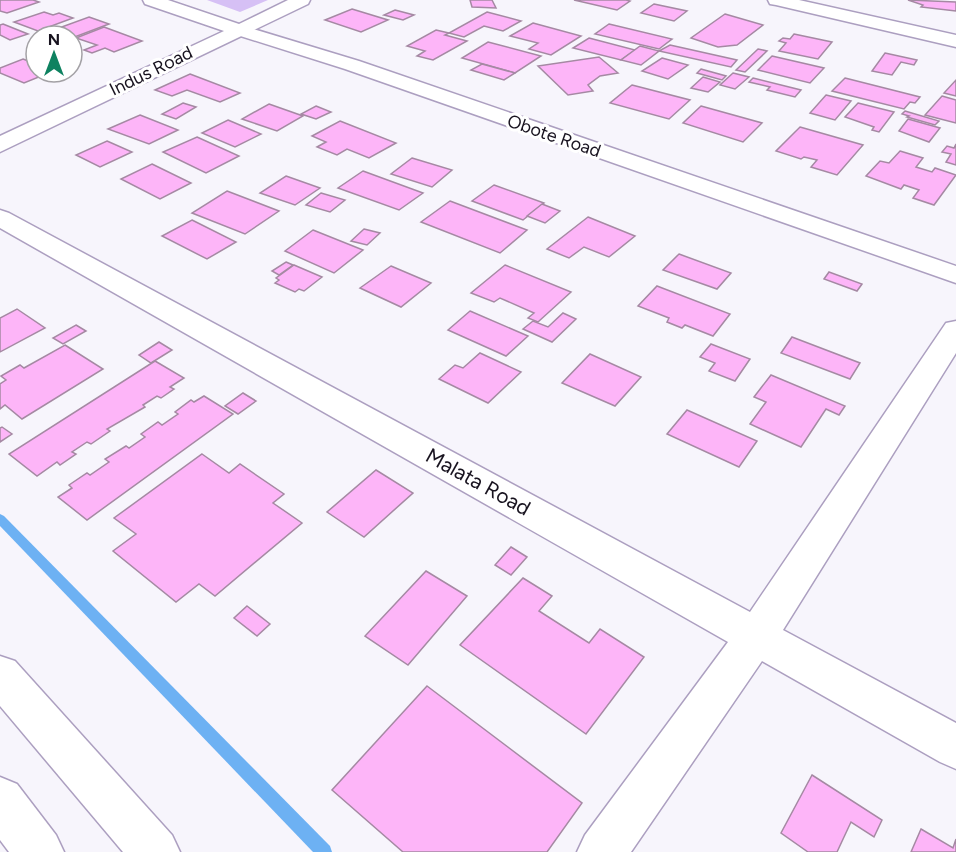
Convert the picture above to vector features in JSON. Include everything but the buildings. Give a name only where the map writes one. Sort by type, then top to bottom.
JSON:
[{"type":"street","name":"Obote Road","points":[[151,0],[363,69],[956,275]]},
{"type":"street","name":"Indus Road","points":[[0,145],[237,29],[302,0]]},
{"type":"street","points":[[776,0],[956,41]]},
{"type":"street","name":"Malata Road","points":[[0,218],[956,747]]},
{"type":"street","points":[[602,852],[756,635],[956,330]]},
{"type":"street","points":[[0,675],[155,852]]},
{"type":"street","points":[[0,801],[39,852]]},
{"type":"shaded area","points":[[207,0],[268,0],[240,12]]},
{"type":"waterway","points":[[0,519],[324,852]]}]
